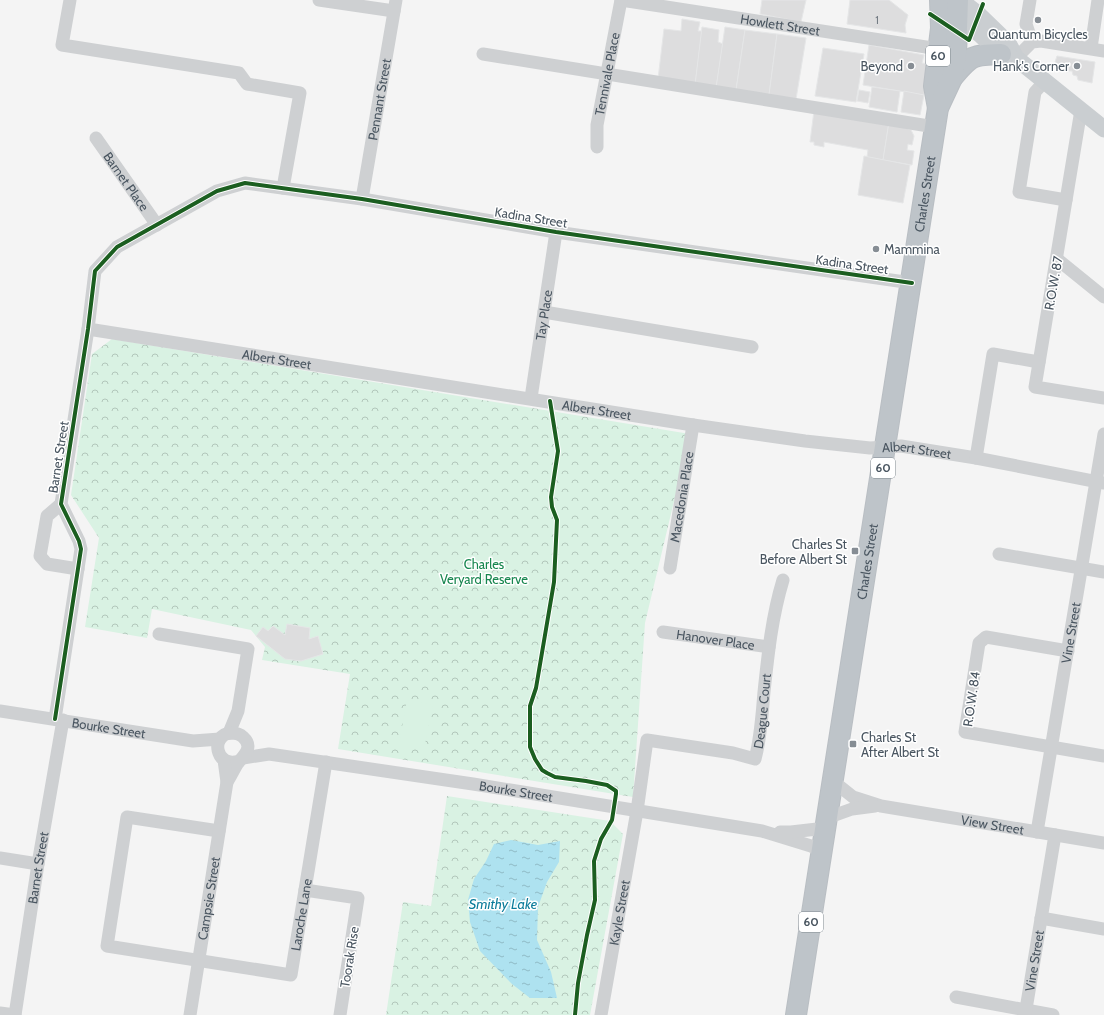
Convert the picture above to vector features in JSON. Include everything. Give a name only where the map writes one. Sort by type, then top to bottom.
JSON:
[{"type":"highway","name":"Charles Street","points":[[796,1015],[912,283],[936,118],[934,86],[941,28],[949,3]]},
{"type":"highway","name":"Charles Street","points":[[936,118],[952,78],[956,55],[949,3]]},
{"type":"highway","points":[[952,78],[965,62],[972,57],[985,54],[1009,56]]},
{"type":"main road","points":[[949,3],[981,35],[1045,81],[1104,129]]},
{"type":"street","points":[[70,0],[62,45],[239,73],[247,84],[300,93],[283,188]]},
{"type":"street","points":[[319,0],[395,6]]},
{"type":"street","name":"Howlett Street","points":[[621,0],[939,49]]},
{"type":"street","name":"Tennivale Place","points":[[597,148],[598,125],[606,75],[621,0]]},
{"type":"street","points":[[1030,0],[1026,24],[1032,42]]},
{"type":"street","points":[[1091,48],[1098,0]]},
{"type":"street","name":"Pennant Street","points":[[362,199],[395,6]]},
{"type":"street","points":[[1009,56],[1032,42],[1041,41],[1104,51]]},
{"type":"street","points":[[483,54],[606,75],[936,118]]},
{"type":"street","points":[[1045,81],[1035,92],[1019,192],[1066,200]]},
{"type":"street","name":"R.O.W. 87","points":[[1081,110],[1035,387],[1104,398]]},
{"type":"street","name":"Barnet Place","points":[[96,138],[157,225]]},
{"type":"street","name":"Kadina Street","points":[[157,225],[217,191],[245,183],[362,199],[556,232],[912,283]]},
{"type":"street","name":"Barnet Street","points":[[15,1015],[59,720],[78,568],[80,549],[78,541],[61,504],[88,329],[95,271],[117,247],[157,225]]},
{"type":"street","name":"Tay Place","points":[[531,398],[556,232]]},
{"type":"street","points":[[1056,259],[1104,297]]},
{"type":"street","points":[[544,312],[752,347]]},
{"type":"street","name":"Albert Street","points":[[88,329],[531,398],[693,425],[812,442],[870,448],[901,446],[976,458],[1100,483]]},
{"type":"street","points":[[976,458],[993,354],[1039,362]]},
{"type":"street","name":"Macedonia Place","points":[[670,568],[693,425]]},
{"type":"street","name":"Vine Street","points":[[1037,832],[1082,568],[1100,483],[1104,434]]},
{"type":"street","points":[[61,504],[47,516],[40,556],[47,564],[78,568]]},
{"type":"street","points":[[999,554],[1104,572]]},
{"type":"street","name":"Deague Court","points":[[637,811],[647,740],[733,753],[755,758],[761,733],[769,647],[776,605],[784,580]]},
{"type":"street","name":"Hanover Place","points":[[663,632],[769,647]]},
{"type":"street","points":[[159,634],[248,649],[238,711],[218,748],[222,758],[231,763],[241,760],[248,749],[238,711]]},
{"type":"street","name":"R.O.W. 84","points":[[1068,651],[986,637],[979,643],[965,732],[1104,756]]},
{"type":"street","name":"Bourke Street","points":[[0,711],[193,741],[210,748],[222,758]]},
{"type":"street","points":[[224,736],[238,734],[244,738]]},
{"type":"street","name":"Bourke Street","points":[[193,741],[224,736]]},
{"type":"street","name":"Bourke Street","points":[[244,738],[269,754]]},
{"type":"street","name":"Bourke Street","points":[[241,760],[269,754],[473,784],[762,832],[811,846],[822,853]]},
{"type":"street","name":"Campsie Street","points":[[190,1015],[227,782],[222,758]]},
{"type":"street","name":"Campsie Street","points":[[227,782],[241,760]]},
{"type":"street","name":"Laroche Lane","points":[[199,960],[291,975],[326,762]]},
{"type":"street","name":"View Street","points":[[833,782],[853,797],[880,806],[1104,843]]},
{"type":"street","name":"View Street","points":[[826,823],[852,809],[880,806]]},
{"type":"street","name":"Kayle Street","points":[[601,1015],[637,811]]},
{"type":"street","points":[[199,960],[107,946],[127,817],[219,831]]},
{"type":"street","name":"Bourke Street","points":[[762,832],[791,832],[826,823]]},
{"type":"street","name":"Vine Street","points":[[1025,1013],[1055,835]]},
{"type":"street","points":[[0,858],[38,864]]},
{"type":"street","name":"Toorak Rise","points":[[305,890],[358,898],[340,1015]]},
{"type":"street","points":[[1041,918],[1104,929]]},
{"type":"street","points":[[956,997],[1025,1013],[1053,1015]]},
{"type":"street","points":[[0,1013],[15,1015]]},
{"type":"green space","name":"Charles Veryard Reserve","points":[[112,339],[690,434],[645,623],[633,797],[338,749],[350,674],[262,660],[265,647],[251,630],[152,609],[147,638],[85,627],[99,538],[71,495],[92,354]]},
{"type":"green space","points":[[407,700],[433,705],[424,749],[399,744]]},
{"type":"green space","points":[[447,796],[610,821],[623,834],[590,1015],[386,1015],[403,902],[431,906]]},
{"type":"water","name":"Smithy Lake","points":[[511,840],[538,845],[560,841],[559,862],[547,882],[538,907],[537,940],[551,972],[557,998],[530,998],[512,984],[480,951],[470,922],[468,900],[474,879],[486,861],[494,844]]},
{"type":"building","points":[[762,0],[806,0],[801,22],[760,14]]},
{"type":"building","points":[[850,0],[889,0],[908,15],[905,25],[906,33],[847,24]]},
{"type":"building","points":[[682,19],[700,22],[698,31],[702,31],[695,85],[658,79],[664,29],[681,31]]},
{"type":"building","points":[[702,27],[719,30],[718,42],[723,44],[716,88],[695,85]]},
{"type":"building","points":[[725,27],[745,30],[736,90],[716,88]]},
{"type":"building","points":[[745,30],[777,34],[769,95],[736,90]]},
{"type":"building","points":[[777,34],[806,38],[796,99],[769,95]]},
{"type":"building","points":[[869,45],[924,55],[922,63],[928,64],[924,95],[863,85]]},
{"type":"building","points":[[823,48],[864,54],[856,102],[815,96]]},
{"type":"building","name":"Hank's Corner","points":[[1057,56],[1095,62],[1092,83],[1078,80],[1077,76],[1073,75],[1072,71],[1068,71],[1067,73],[1055,62]]},
{"type":"building","points":[[872,87],[900,91],[897,112],[869,107]]},
{"type":"building","points":[[859,90],[870,92],[868,103],[857,101]]},
{"type":"building","points":[[904,91],[924,95],[920,115],[901,112]]},
{"type":"building","points":[[814,111],[889,122],[883,160],[867,157],[868,150],[824,142],[824,147],[814,145],[814,142],[810,142]]},
{"type":"building","points":[[889,122],[911,130],[914,136],[912,145],[908,144],[907,150],[914,151],[912,165],[883,160]]},
{"type":"building","points":[[864,156],[910,165],[903,203],[858,195]]},
{"type":"building","points":[[287,624],[310,628],[309,639],[318,636],[323,654],[301,661],[285,659],[256,636],[263,627],[268,631],[273,626],[285,635]]},
{"type":"cycle path","points":[[930,14],[969,40],[983,4]]},
{"type":"cycle path","points":[[55,719],[81,549],[79,541],[61,504],[88,329],[95,271],[117,247],[217,191],[245,183],[362,199],[556,232],[912,283]]},
{"type":"cycle path","points":[[550,401],[558,451],[551,497],[552,507],[557,520],[554,582],[536,688],[530,706],[530,747],[542,770],[547,773],[555,777],[607,785],[616,791],[612,820],[601,839],[594,861],[595,900],[578,983],[575,1015]]},
{"type":"place","name":"Quantum Bicycles","points":[[1038,20]]},
{"type":"place","name":"Beyond","points":[[911,66]]},
{"type":"place","name":"Hank's Corner","points":[[1077,66]]},
{"type":"place","name":"Mammina","points":[[876,249]]},
{"type":"place","name":"Charles St Before Albert St","points":[[855,551]]},
{"type":"place","name":"Charles St After Albert St","points":[[853,744]]}]
